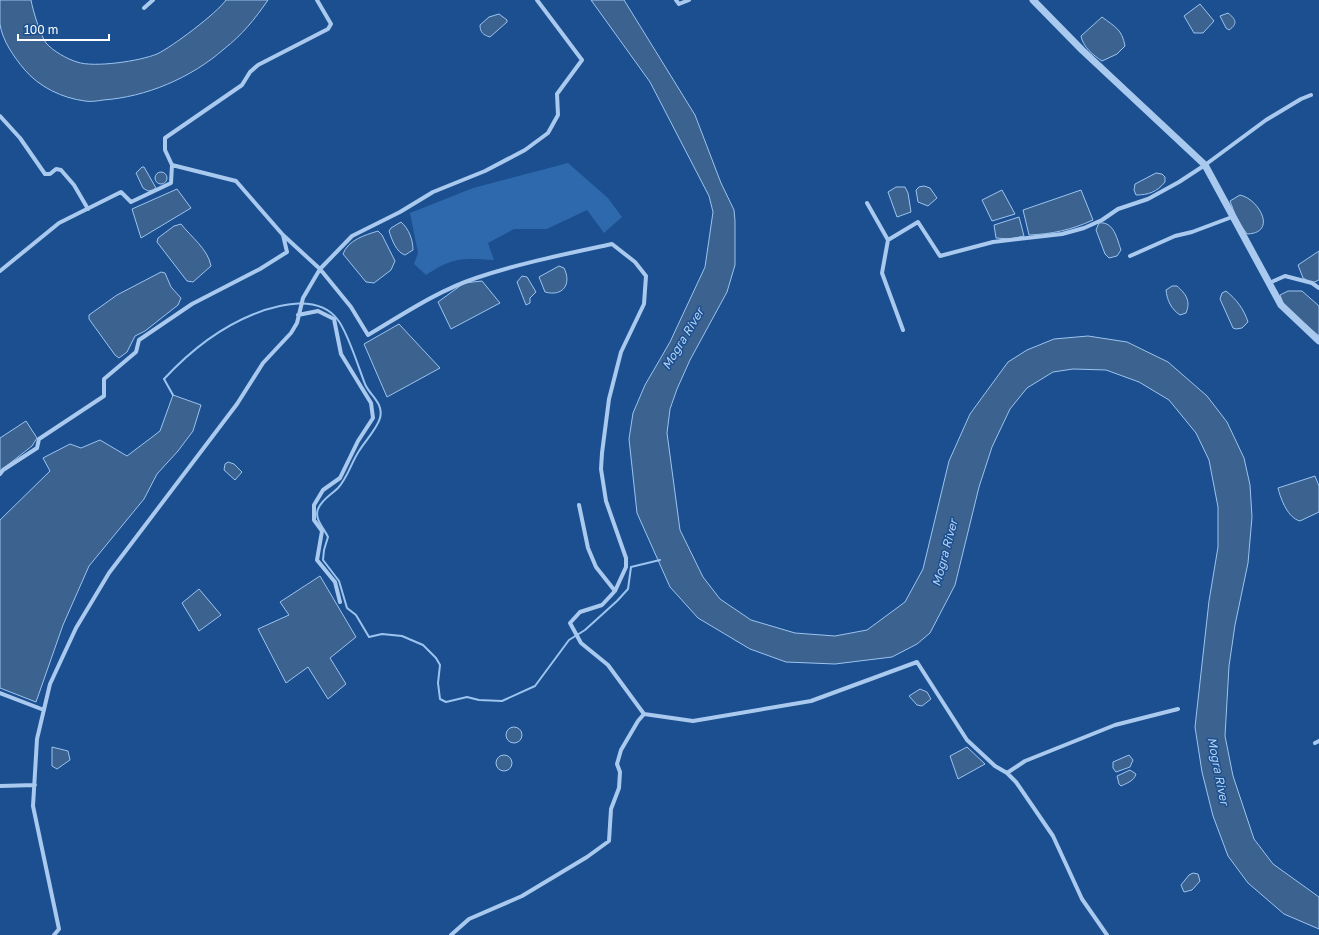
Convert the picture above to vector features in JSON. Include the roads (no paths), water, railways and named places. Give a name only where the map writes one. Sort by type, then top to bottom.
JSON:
[{"type":"street","points":[[144,8],[153,0]]},
{"type":"street","points":[[0,271],[59,223],[88,208],[121,192],[131,202],[171,183],[172,165],[165,150],[165,138],[242,85],[250,72],[258,65],[328,29],[331,24],[317,0]]},
{"type":"street","points":[[54,935],[59,929],[33,806],[38,739],[50,684],[76,628],[109,573],[236,404],[263,363],[291,333],[297,323],[303,298],[320,269],[352,236],[400,212],[433,192],[485,171],[525,150],[548,133],[558,116],[557,94],[582,60],[537,0]]},
{"type":"street","points":[[676,0],[680,4],[689,0]]},
{"type":"street","points":[[1033,0],[1082,50],[1205,165],[1281,305],[1319,341]]},
{"type":"street","points":[[888,240],[918,222],[940,256],[993,242],[1062,234],[1084,228],[1102,220],[1118,209],[1148,199],[1205,165],[1266,120],[1301,99],[1311,95]]},
{"type":"street","points":[[0,116],[20,138],[44,174],[50,174],[56,169],[61,170],[74,184],[88,208]]},
{"type":"street","points":[[172,165],[236,181],[283,235],[320,269],[351,307],[368,335],[451,288],[476,278],[536,260],[612,244],[635,262],[646,276],[644,304],[621,352],[608,399],[601,469],[606,501],[626,558],[626,567],[615,591],[602,605],[580,612],[570,623],[581,643],[608,665],[644,714],[693,722],[811,701],[917,662],[967,740],[995,766],[1007,773],[1016,782],[1053,836],[1082,899],[1107,935]]},
{"type":"street","points":[[867,203],[888,240],[882,273],[903,330]]},
{"type":"street","points":[[1130,256],[1175,236],[1192,232],[1232,217]]},
{"type":"street","points":[[0,474],[36,448],[40,439],[104,396],[104,378],[136,352],[139,340],[192,304],[260,269],[287,252],[283,235]]},
{"type":"street","points":[[1269,283],[1285,276],[1312,283],[1319,288]]},
{"type":"street","points":[[298,315],[318,311],[334,319],[341,354],[371,403],[373,418],[358,441],[340,478],[323,490],[314,505],[314,520],[322,531],[317,560],[335,582],[340,602]]},
{"type":"street","points":[[579,505],[588,548],[596,568],[615,591]]},
{"type":"street","points":[[0,693],[44,710]]},
{"type":"street","points":[[1007,773],[1025,761],[1115,725],[1178,710]]},
{"type":"street","points":[[451,935],[469,919],[522,896],[587,857],[609,841],[611,809],[619,788],[620,772],[617,764],[621,750],[638,721],[644,714]]},
{"type":"street","points":[[0,786],[35,785]]},
{"type":"water","points":[[0,0],[31,0],[39,28],[46,43],[52,49],[73,61],[85,64],[105,64],[129,61],[157,54],[194,29],[214,13],[226,0],[268,0],[253,20],[231,44],[197,69],[183,77],[135,95],[89,101],[76,100],[52,91],[37,81],[24,69],[13,54],[3,36],[0,24]]},
{"type":"water","name":"Mogra River","points":[[591,0],[624,0],[695,115],[721,183],[734,210],[735,265],[727,292],[690,360],[677,389],[670,409],[667,433],[680,530],[703,577],[720,599],[751,620],[795,633],[835,636],[867,630],[905,602],[923,569],[949,461],[970,414],[1008,362],[1027,350],[1054,339],[1088,336],[1127,342],[1168,362],[1207,396],[1227,422],[1244,458],[1250,485],[1252,517],[1248,563],[1235,625],[1229,666],[1225,736],[1233,776],[1254,839],[1273,864],[1319,897],[1319,929],[1284,914],[1248,883],[1228,856],[1213,816],[1202,772],[1195,727],[1209,601],[1218,547],[1218,507],[1209,460],[1196,433],[1169,400],[1139,382],[1106,370],[1073,369],[1053,372],[1027,388],[1010,409],[992,447],[979,487],[955,585],[930,633],[917,644],[892,657],[835,664],[786,662],[750,649],[698,618],[670,587],[637,513],[629,439],[633,413],[645,385],[670,342],[705,267],[713,212],[709,196],[650,82]]},
{"type":"water","points":[[1200,4],[1214,21],[1203,33],[1194,33],[1184,16]]},
{"type":"water","points":[[1228,13],[1233,17],[1235,22],[1234,26],[1229,30],[1226,28],[1220,16]]},
{"type":"water","points":[[499,14],[507,20],[507,22],[490,37],[484,34],[481,31],[480,25],[489,17]]},
{"type":"water","points":[[1102,17],[1120,32],[1125,46],[1117,54],[1102,61],[1086,47],[1081,36]]},
{"type":"water","points":[[144,167],[156,188],[153,190],[148,191],[143,188],[136,173]]},
{"type":"water","points":[[163,172],[166,173],[166,183],[159,184],[156,183],[155,176],[156,173]]},
{"type":"water","points":[[1156,173],[1162,174],[1165,177],[1165,182],[1152,192],[1136,195],[1134,190],[1135,184]]},
{"type":"water","points":[[924,186],[930,188],[937,198],[928,206],[918,202],[916,190],[919,187]]},
{"type":"water","points":[[896,187],[905,187],[908,193],[911,212],[897,217],[888,192]]},
{"type":"water","points":[[177,189],[191,208],[141,238],[132,209]]},
{"type":"water","points":[[1002,190],[1015,214],[992,221],[982,200]]},
{"type":"water","points":[[1081,190],[1093,220],[1061,231],[1029,235],[1023,210]]},
{"type":"water","points":[[1240,195],[1247,198],[1259,209],[1263,222],[1262,228],[1256,232],[1247,234],[1237,220],[1230,201]]},
{"type":"water","points":[[1019,217],[1024,236],[1010,239],[996,238],[994,225]]},
{"type":"water","points":[[401,222],[408,231],[413,246],[413,250],[405,255],[399,251],[393,242],[389,231]]},
{"type":"water","points":[[1099,223],[1108,225],[1114,232],[1121,250],[1117,256],[1109,258],[1105,254],[1096,230]]},
{"type":"water","points":[[181,224],[203,249],[211,266],[193,282],[187,281],[157,242],[158,238],[174,226]]},
{"type":"water","points":[[378,231],[382,235],[395,261],[391,270],[374,283],[366,282],[343,254],[345,249],[353,242],[363,236]]},
{"type":"water","points":[[1319,251],[1319,280],[1312,283],[1303,278],[1298,265]]},
{"type":"water","points":[[559,266],[564,268],[566,274],[567,279],[564,288],[557,293],[545,292],[539,277]]},
{"type":"water","points":[[161,272],[165,273],[171,287],[181,298],[178,305],[145,331],[135,336],[127,352],[119,358],[115,355],[89,319],[89,315],[117,295]]},
{"type":"water","points":[[522,276],[527,277],[536,292],[530,298],[530,303],[526,305],[517,282]]},
{"type":"water","points":[[482,281],[500,303],[451,329],[438,302],[464,283]]},
{"type":"water","points":[[1172,286],[1177,286],[1187,298],[1188,305],[1186,313],[1180,315],[1170,304],[1166,290]]},
{"type":"water","points":[[1226,291],[1233,297],[1246,317],[1248,322],[1242,328],[1233,328],[1220,299],[1222,293]]},
{"type":"water","points":[[1288,291],[1302,291],[1319,306],[1319,336],[1284,306],[1280,295]]},
{"type":"water","points":[[399,324],[440,368],[387,397],[364,344]]},
{"type":"water","points":[[173,395],[201,405],[193,431],[178,451],[157,474],[144,499],[89,566],[63,625],[36,702],[0,688],[0,520],[50,471],[43,458],[70,444],[81,448],[100,440],[127,456],[160,431]]},
{"type":"water","points":[[26,421],[37,438],[32,446],[0,471],[0,438]]},
{"type":"water","points":[[228,462],[234,464],[242,472],[235,480],[224,470],[225,464]]},
{"type":"water","points":[[1315,476],[1319,486],[1319,512],[1300,521],[1292,516],[1283,503],[1278,488]]},
{"type":"water","points":[[320,576],[356,637],[330,658],[346,684],[328,699],[308,667],[286,683],[258,629],[289,615],[280,602]]},
{"type":"water","points":[[199,589],[221,615],[199,631],[182,603]]},
{"type":"water","points":[[920,689],[927,692],[931,699],[922,706],[917,705],[909,696]]},
{"type":"water","points":[[514,727],[520,729],[522,735],[520,741],[514,743],[508,741],[506,735],[508,729]]},
{"type":"water","points":[[52,747],[68,751],[70,760],[57,769],[52,766]]},
{"type":"water","points":[[967,747],[985,764],[958,779],[950,756]]},
{"type":"water","points":[[501,755],[507,755],[512,760],[510,769],[507,771],[501,771],[496,766],[496,760]]},
{"type":"water","points":[[1129,755],[1133,760],[1130,767],[1116,772],[1113,768],[1113,762]]},
{"type":"water","points":[[1130,770],[1136,774],[1134,778],[1130,782],[1121,786],[1117,776]]},
{"type":"water","points":[[1193,873],[1198,874],[1200,881],[1192,890],[1184,892],[1181,885],[1189,875]]},
{"type":"waterway","points":[[173,395],[164,379],[184,359],[205,342],[229,326],[254,314],[275,307],[310,304],[330,312],[338,320],[349,341],[365,384],[378,404],[381,413],[371,435],[356,456],[344,479],[338,488],[322,502],[318,509],[318,520],[328,537],[323,560],[339,581],[347,608],[356,615],[369,637],[382,634],[402,636],[423,645],[436,658],[440,665],[438,683],[440,699],[446,702],[467,697],[479,700],[502,701],[535,686],[569,640],[585,630],[628,589],[631,567],[660,560]]}]
